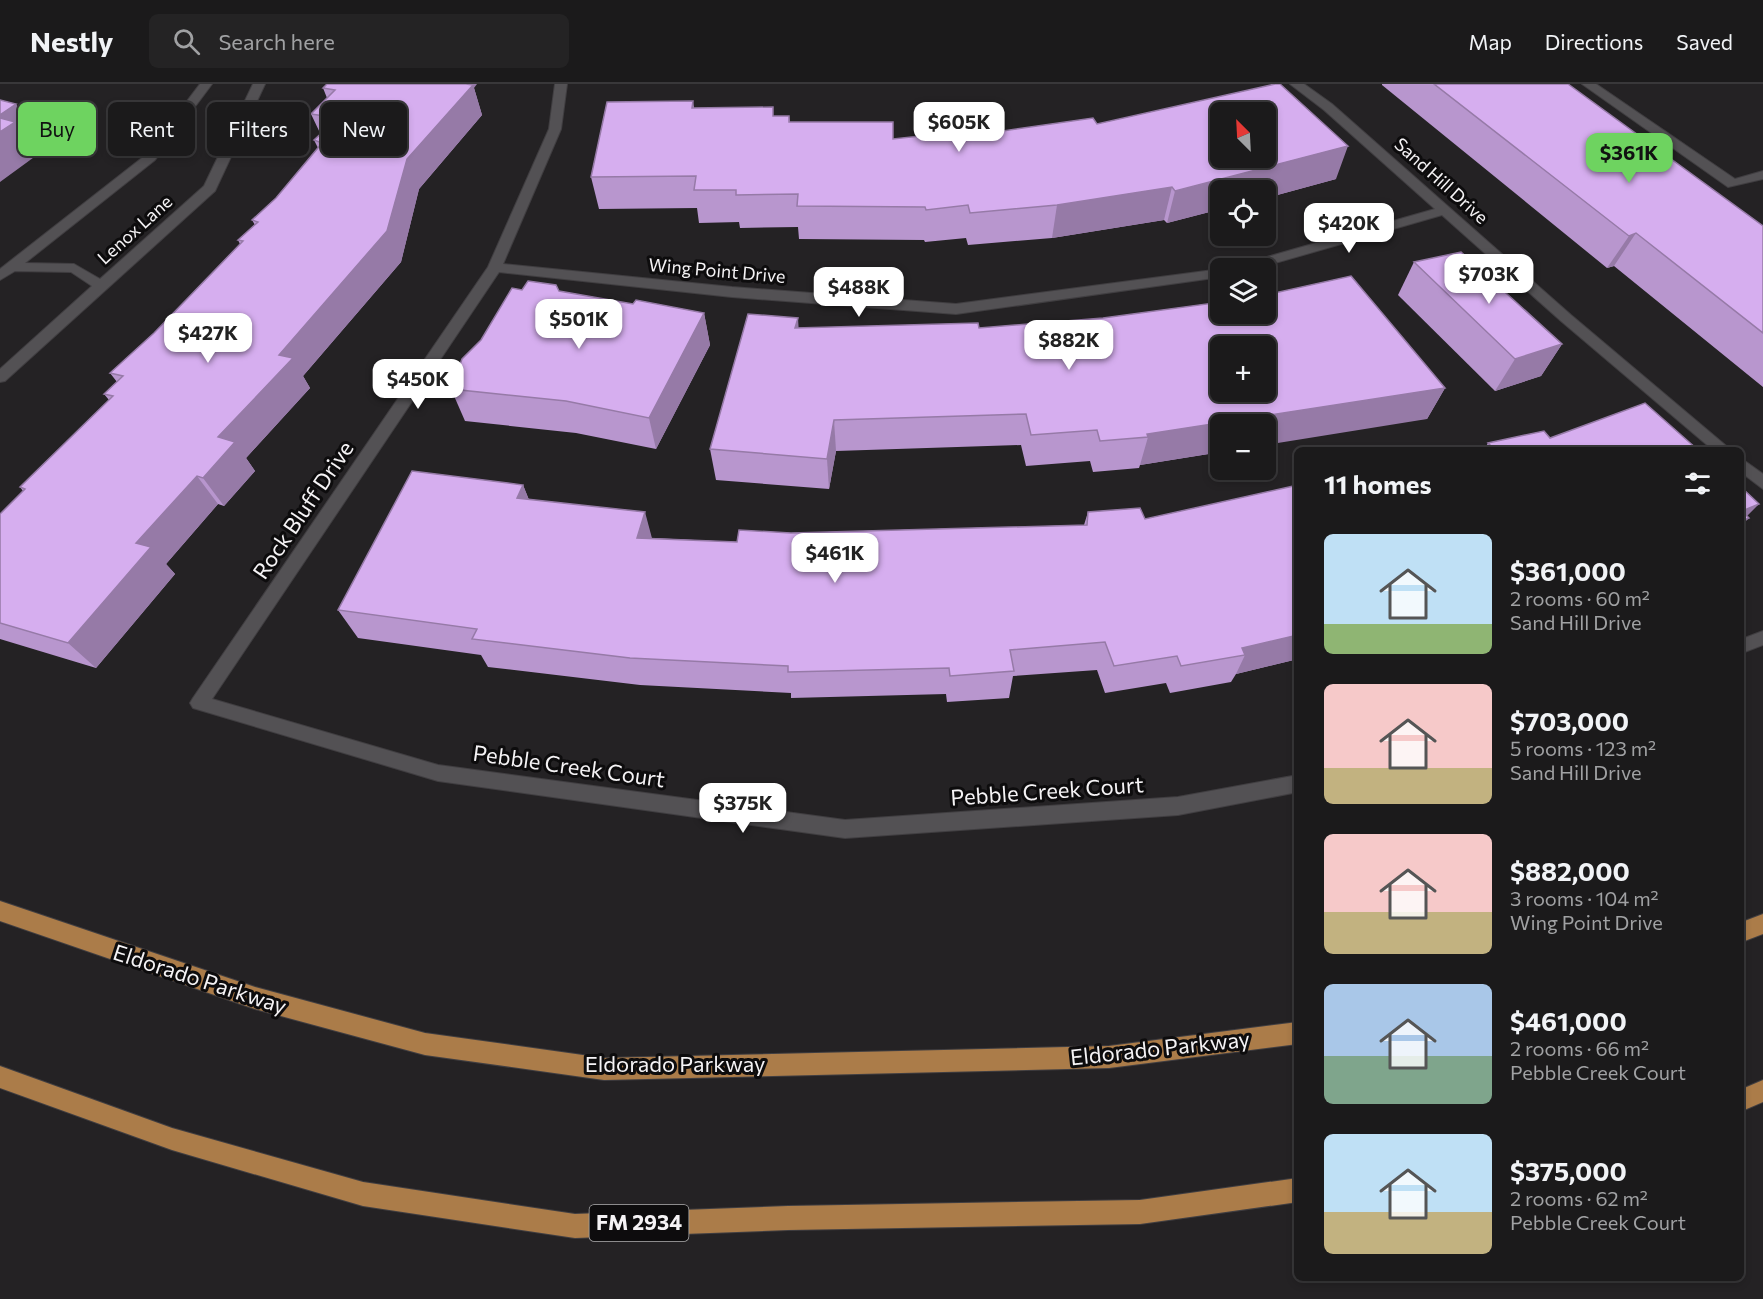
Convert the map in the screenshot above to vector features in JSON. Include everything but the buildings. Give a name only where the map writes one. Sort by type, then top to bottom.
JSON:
[{"type":"main road","name":"Eldorado Parkway","points":[[0,911],[255,999],[425,1044],[604,1069],[1109,1058],[1294,1034]]},
{"type":"main road","points":[[1744,931],[1763,924]]},
{"type":"main road","name":"FM 2934","points":[[0,1077],[172,1139],[363,1194],[575,1226],[800,1218],[1140,1212],[1294,1191]]},
{"type":"main road","points":[[1744,1099],[1763,1091]]},
{"type":"street","points":[[6,272],[151,156],[206,84]]},
{"type":"street","name":"Lenox Lane","points":[[0,376],[210,188],[259,84]]},
{"type":"street","name":"Rock Bluff Drive","points":[[200,703],[495,267],[555,129],[561,84]]},
{"type":"street","name":"Sand Hill Drive","points":[[1296,84],[1328,107],[1566,318],[1719,447]]},
{"type":"street","points":[[1588,84],[1733,184],[1763,175]]},
{"type":"street","points":[[1276,259],[1444,210]]},
{"type":"street","name":"Wing Point Drive","points":[[495,267],[732,292],[956,309],[1210,274]]},
{"type":"street","points":[[6,272],[74,268],[101,286]]},
{"type":"street","points":[[1744,467],[1763,483]]},
{"type":"street","points":[[1744,645],[1763,638]]},
{"type":"street","name":"Pebble Creek Court","points":[[200,703],[438,772],[845,829],[1178,806],[1294,784]]}]
